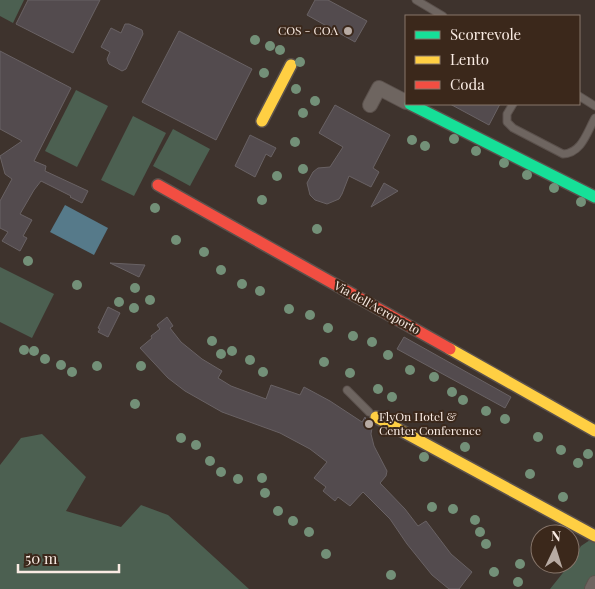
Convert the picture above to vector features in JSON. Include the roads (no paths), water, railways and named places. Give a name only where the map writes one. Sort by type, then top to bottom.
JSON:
[{"type":"street","points":[[262,121],[291,65]]},
{"type":"street","points":[[370,105],[379,88],[405,101]]},
{"type":"street","points":[[412,105],[595,197]]},
{"type":"street","name":"Via dell'Aeroporto","points":[[158,185],[595,431]]},
{"type":"street","points":[[372,415],[595,536]]},
{"type":"street","points":[[592,589],[595,583]]},
{"type":"lane","points":[[416,0],[441,15]]},
{"type":"lane","points":[[580,97],[595,106]]},
{"type":"lane","points":[[512,105],[507,114],[507,122],[513,128],[563,154],[576,150],[595,118]]},
{"type":"lane","points":[[347,390],[372,415]]},
{"type":"water","points":[[65,205],[108,228],[94,255],[50,232]]},
{"type":"place","name":"COS - COA","points":[[348,31]]},
{"type":"place","name":"FlyOn Hotel & Center Conference","points":[[369,424]]}]
